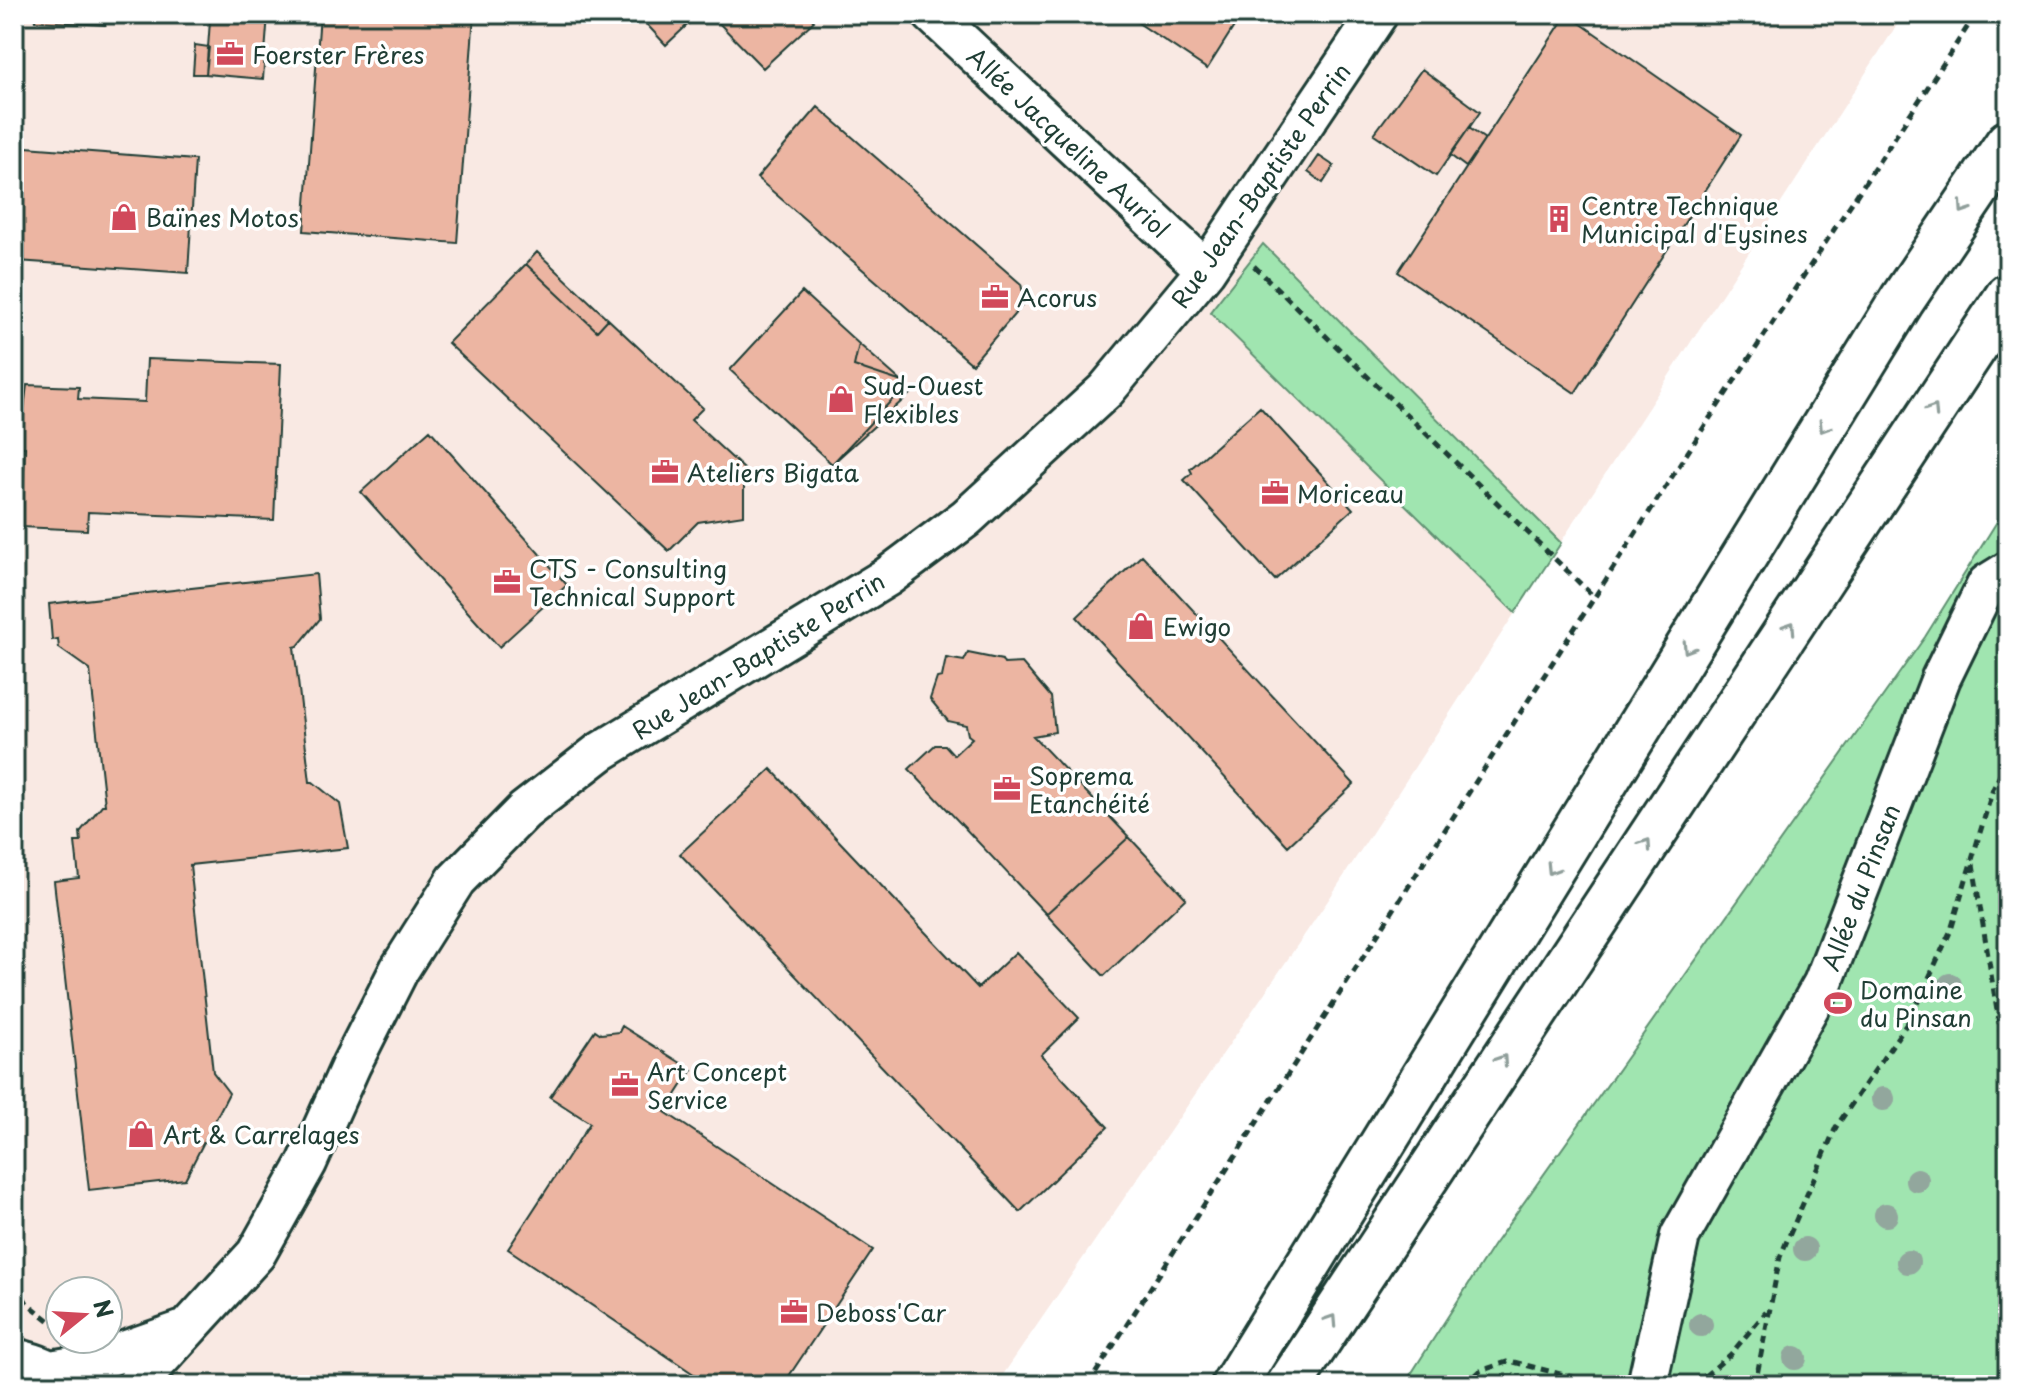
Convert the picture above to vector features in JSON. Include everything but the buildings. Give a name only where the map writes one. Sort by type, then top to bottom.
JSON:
[{"type":"highway","points":[[1234,1385],[1902,300],[2008,143]]},
{"type":"highway","points":[[1289,1385],[2008,296]]},
{"type":"street","name":"Allée Jacqueline Auriol","points":[[932,14],[1217,255]]},
{"type":"street","name":"Rue Jean-Baptiste Perrin","points":[[136,1385],[256,1254],[307,1163],[351,1065],[399,970],[456,880],[524,811],[600,752],[887,577],[966,518],[1106,390],[1217,255],[1378,14]]},
{"type":"street","name":"Allée du Pinsan","points":[[1647,1385],[1680,1236],[1823,983],[1941,678],[1987,584],[2008,571]]},
{"type":"street","name":"Rue Jean-Baptiste Perrin","points":[[59,1378],[187,1328]]},
{"type":"street","points":[[14,1358],[37,1363],[59,1378]]},
{"type":"path","points":[[1088,1385],[1594,597],[1976,14]]},
{"type":"path","points":[[1217,255],[1594,597]]},
{"type":"path","points":[[1755,1385],[1780,1257],[1836,1127],[1910,1019],[1951,930],[1993,789],[2008,759]]},
{"type":"path","points":[[1973,863],[2008,1078]]},
{"type":"path","points":[[14,1290],[18,1288],[27,1303],[44,1316]]},
{"type":"path","points":[[1694,1385],[1730,1355],[1769,1309]]},
{"type":"path","points":[[1465,1385],[1480,1371],[1510,1361],[1603,1385]]},
{"type":"shaded area","points":[[14,14],[1904,14],[1329,899],[996,1385],[14,1385]]},
{"type":"green space","points":[[1263,244],[1561,543],[1515,613],[1210,312]]},
{"type":"green space","name":"Domaine du Pinsan","points":[[2008,504],[2008,1385],[1404,1385],[1493,1246],[1925,637]]},
{"type":"place","name":"Foerster Frères","points":[[230,54]]},
{"type":"place","name":"Baïnes Motos","points":[[124,217]]},
{"type":"place","name":"Centre Technique Municipal d'Eysines","points":[[1559,219]]},
{"type":"place","name":"Acorus","points":[[995,297]]},
{"type":"place","name":"Sud-Ouest Flexibles","points":[[841,399]]},
{"type":"place","name":"Ateliers Bigata","points":[[665,472]]},
{"type":"place","name":"Moriceau","points":[[1275,493]]},
{"type":"place","name":"CTS - Consulting Technical Support","points":[[507,582]]},
{"type":"place","name":"Ewigo","points":[[1141,626]]},
{"type":"place","name":"Soprema Etanchéité","points":[[1007,789]]},
{"type":"place","name":"Domaine du Pinsan","points":[[1838,1003]]},
{"type":"place","name":"Art Concept Service","points":[[625,1085]]},
{"type":"place","name":"Art & Carrelages","points":[[141,1134]]},
{"type":"place","name":"Deboss'Car","points":[[794,1312]]}]
